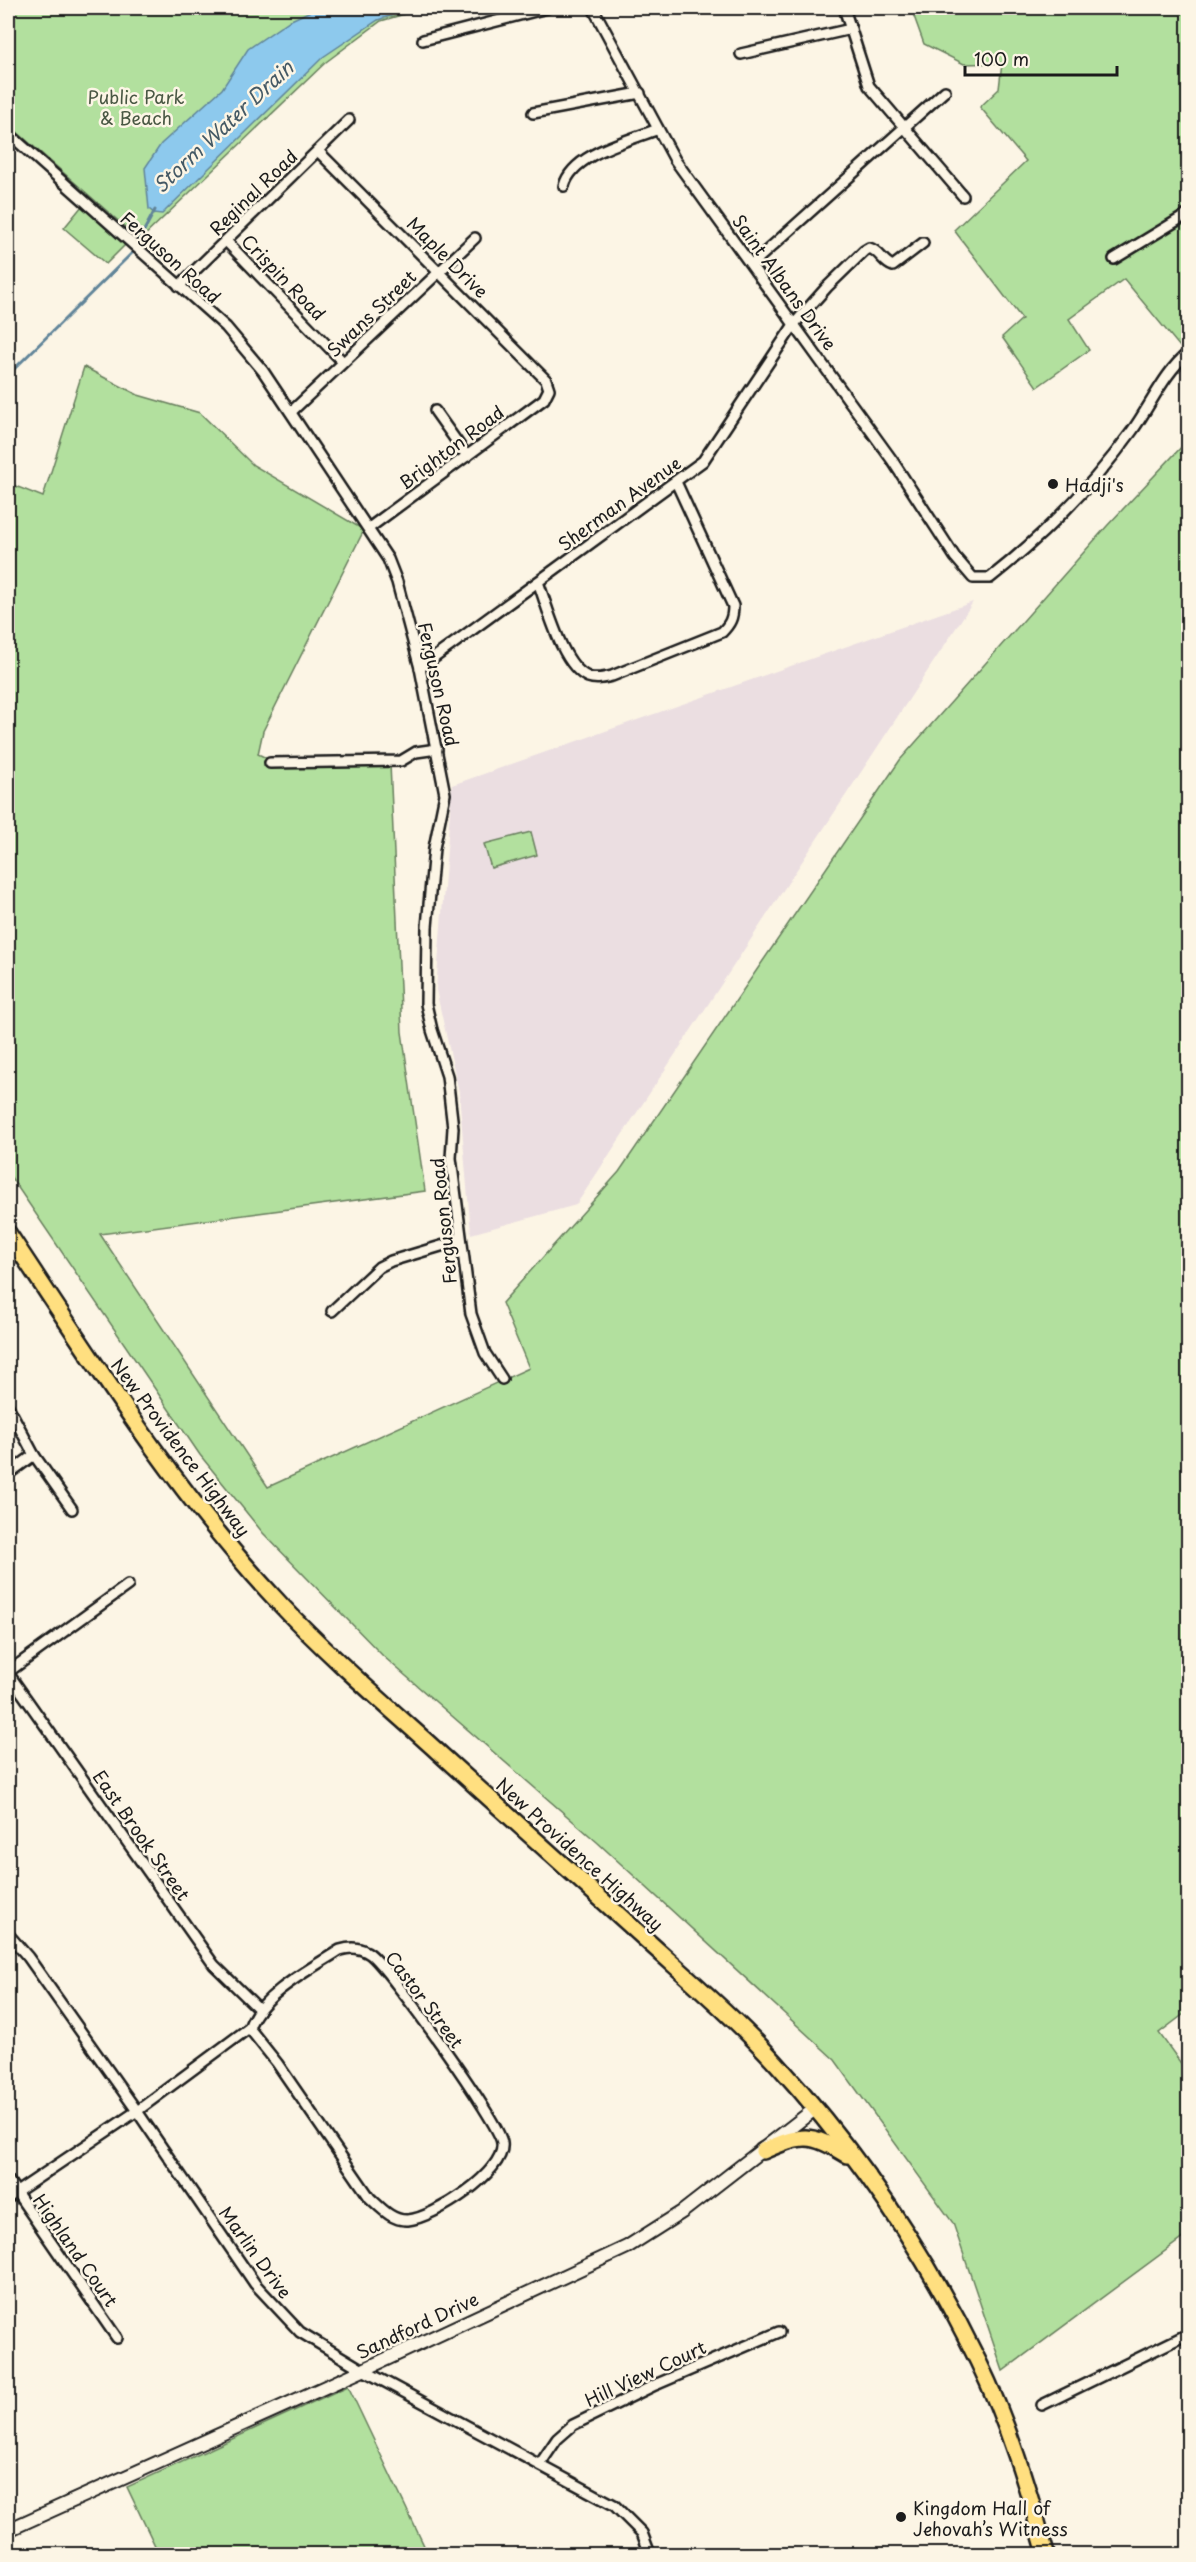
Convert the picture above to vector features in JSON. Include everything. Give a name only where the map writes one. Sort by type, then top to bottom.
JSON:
[{"type":"highway","name":"New Providence Highway","points":[[8,1233],[167,1468],[217,1531],[280,1604],[351,1675],[526,1830],[726,2013],[775,2062],[816,2108],[893,2212],[921,2257],[980,2364],[1015,2454],[1046,2554]]},
{"type":"highway","points":[[763,2151],[802,2138],[821,2139],[855,2159]]},
{"type":"street","points":[[423,40],[547,8]]},
{"type":"street","name":"Saint Albans Drive","points":[[593,8],[675,160],[795,323],[892,460],[964,569],[973,578],[990,578],[1058,517],[1093,480],[1132,431],[1167,377],[1188,353]]},
{"type":"street","points":[[844,8],[869,86],[963,196]]},
{"type":"street","points":[[741,54],[851,29]]},
{"type":"street","points":[[752,264],[945,91]]},
{"type":"street","points":[[533,113],[640,93]]},
{"type":"street","name":"Reginal Road","points":[[179,286],[319,152],[349,120]]},
{"type":"street","points":[[564,186],[567,175],[584,159],[658,129]]},
{"type":"street","name":"Ferguson Road","points":[[8,134],[226,327],[247,350],[291,412],[388,559],[397,582],[420,669],[445,794],[435,848],[427,927],[426,1004],[447,1076],[453,1128],[452,1158],[471,1314],[485,1353],[502,1379]]},
{"type":"street","name":"Maple Drive","points":[[319,152],[546,380],[549,389]]},
{"type":"street","points":[[1114,260],[1188,214]]},
{"type":"street","name":"Swans Street","points":[[291,412],[475,238]]},
{"type":"street","name":"Crispin Road","points":[[226,241],[343,362]]},
{"type":"street","name":"Sherman Avenue","points":[[420,669],[676,482],[709,454],[795,323],[864,250],[874,249],[887,264],[893,267],[923,243]]},
{"type":"street","name":"Brighton Road","points":[[369,528],[544,399],[549,389]]},
{"type":"street","points":[[435,411],[467,456]]},
{"type":"street","points":[[538,582],[570,661],[589,677],[600,679],[612,676],[722,632],[734,616],[734,606],[676,482]]},
{"type":"street","points":[[270,763],[401,761],[417,752],[437,749]]},
{"type":"street","points":[[332,1311],[379,1267],[412,1253],[461,1240]]},
{"type":"street","points":[[8,1406],[34,1455],[72,1509]]},
{"type":"street","points":[[8,1474],[34,1455]]},
{"type":"street","points":[[8,1673],[129,1585]]},
{"type":"street","name":"East Brook Street","points":[[8,1673],[214,1965],[259,2009]]},
{"type":"street","name":"Marlin Drive","points":[[8,1934],[28,1957],[255,2284],[276,2309],[300,2332],[363,2370],[614,2505],[642,2533],[650,2554]]},
{"type":"street","name":"Castor Street","points":[[12,2195],[137,2111],[249,2028],[259,2009],[286,1986],[340,1950],[361,1949],[382,1964],[485,2109],[502,2143],[497,2162],[484,2176],[440,2209],[406,2220],[385,2213],[370,2198],[271,2054],[249,2028]]},
{"type":"street","name":"Sandford Drive","points":[[8,2530],[363,2370],[637,2242],[682,2212],[816,2108]]},
{"type":"street","name":"Highland Court","points":[[8,2180],[12,2195],[117,2338]]},
{"type":"street","name":"Hill View Court","points":[[540,2464],[557,2439],[573,2425],[654,2385],[779,2332]]},
{"type":"street","points":[[1042,2405],[1188,2334]]},
{"type":"shaded area","points":[[973,602],[576,1205],[471,1234],[459,1092],[436,990],[452,785]]},
{"type":"green space","name":"Public Park & Beach","points":[[8,8],[425,8],[381,21],[326,62],[140,240],[8,124]]},
{"type":"green space","points":[[911,8],[1188,8],[1188,339],[1180,347],[1124,279],[1069,319],[1089,350],[1037,387],[1002,337],[1022,319],[954,230],[1026,161],[980,107],[999,89],[1002,63],[964,64],[924,44]]},
{"type":"green space","points":[[82,206],[126,244],[106,264],[64,228]]},
{"type":"green space","points":[[84,367],[138,395],[200,413],[253,465],[364,530],[263,731],[258,754],[275,762],[390,764],[402,1032],[425,1191],[100,1234],[268,1487],[529,1368],[502,1303],[619,1172],[900,760],[1107,526],[1188,440],[1188,2011],[1159,2033],[1188,2073],[1188,2234],[1003,2371],[953,2223],[835,2060],[597,1842],[383,1656],[263,1533],[200,1455],[8,1173],[8,483],[43,497]]},
{"type":"green space","points":[[531,832],[537,855],[491,868],[484,844]]},
{"type":"green space","points":[[348,2386],[428,2554],[159,2554],[127,2487]]},
{"type":"water","points":[[317,8],[414,8],[378,20],[323,57],[162,214],[154,213],[149,209],[145,168],[161,144],[222,89],[248,49],[289,21]]},
{"type":"waterway","name":"Storm Water Drain","points":[[8,375],[132,253],[155,210]]},
{"type":"place","name":"Hadji's","points":[[1053,484]]},
{"type":"place","name":"Kingdom Hall of Jehovah’s Witness","points":[[901,2517]]}]
